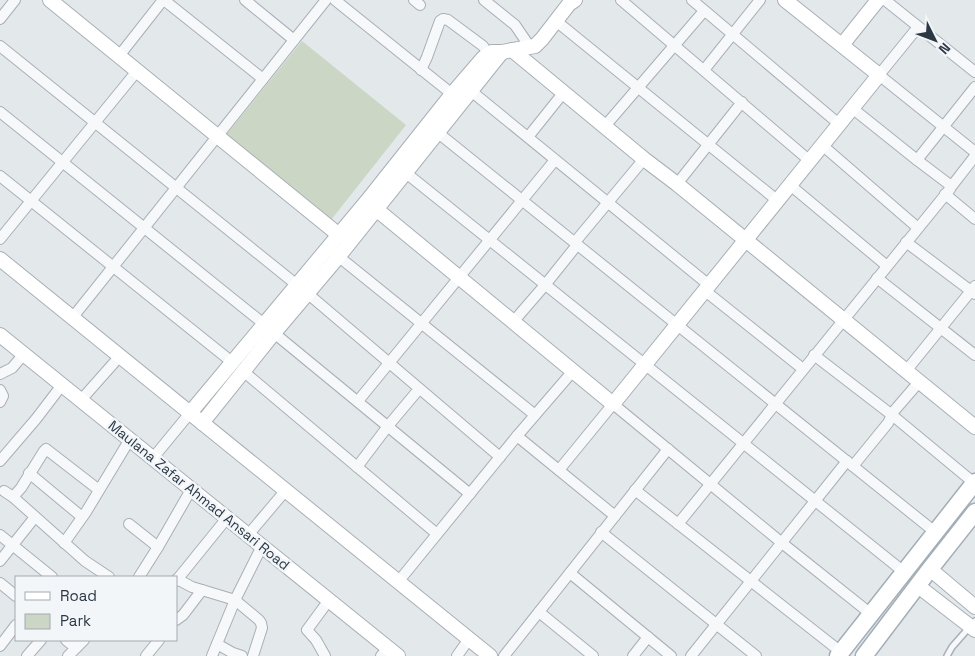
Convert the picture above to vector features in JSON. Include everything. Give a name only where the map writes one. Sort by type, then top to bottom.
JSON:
[{"type":"main road","points":[[839,654],[974,482]]},
{"type":"main road","points":[[864,656],[975,512]]},
{"type":"street","points":[[0,19],[16,0]]},
{"type":"street","points":[[50,0],[338,235]]},
{"type":"street","points":[[119,56],[164,0],[263,79]]},
{"type":"street","points":[[245,0],[294,40]]},
{"type":"street","points":[[73,317],[326,0]]},
{"type":"street","points":[[336,0],[452,94]]},
{"type":"street","points":[[484,0],[514,26],[530,47]]},
{"type":"street","points":[[621,0],[810,161]]},
{"type":"street","points":[[692,0],[839,124]]},
{"type":"street","points":[[704,70],[760,0]]},
{"type":"street","points":[[785,0],[975,152]]},
{"type":"street","points":[[842,45],[878,0]]},
{"type":"street","points":[[885,0],[975,72]]},
{"type":"street","points":[[333,252],[338,235],[483,58],[501,52],[535,46],[542,40],[571,1]]},
{"type":"street","points":[[605,126],[704,11]]},
{"type":"street","points":[[422,70],[440,21],[443,19],[448,20],[483,46],[501,52],[564,92],[975,427]]},
{"type":"street","points":[[556,21],[778,200]]},
{"type":"street","points":[[559,470],[918,27]]},
{"type":"street","points":[[0,46],[302,289],[500,457]]},
{"type":"street","points":[[202,423],[243,371],[269,329],[333,252],[376,210],[501,52]]},
{"type":"street","points":[[0,239],[137,70]]},
{"type":"street","points":[[916,160],[975,87]]},
{"type":"street","points":[[471,92],[607,202],[803,370]]},
{"type":"street","points":[[528,138],[564,92]]},
{"type":"street","points":[[677,184],[742,102]]},
{"type":"street","points":[[852,108],[916,160],[975,219]]},
{"type":"street","points":[[0,112],[358,401],[470,494]]},
{"type":"street","points":[[437,132],[935,532]]},
{"type":"street","points":[[822,145],[918,228]]},
{"type":"street","points":[[678,524],[975,156]]},
{"type":"street","points":[[513,322],[545,285],[607,202],[644,159]]},
{"type":"street","points":[[358,401],[555,160]]},
{"type":"street","points":[[406,173],[904,572]]},
{"type":"street","points":[[0,176],[232,362]]},
{"type":"street","points":[[790,185],[887,266]]},
{"type":"street","points":[[376,210],[871,614]]},
{"type":"street","points":[[906,242],[974,291],[906,371]]},
{"type":"street","points":[[333,252],[535,415]]},
{"type":"street","points":[[0,260],[73,317],[490,656]]},
{"type":"street","points":[[877,278],[975,355]]},
{"type":"street","points":[[153,458],[232,362],[269,329]]},
{"type":"street","name":"Maulana Zafar Ahmad Ansari Road","points":[[0,335],[192,488],[329,600],[389,653]]},
{"type":"street","points":[[0,374],[12,368],[24,354]]},
{"type":"street","points":[[814,355],[974,482]]},
{"type":"street","points":[[81,400],[120,356]]},
{"type":"street","points":[[243,371],[437,534]]},
{"type":"street","points":[[398,582],[517,436],[573,371]]},
{"type":"street","points":[[691,656],[815,501],[888,423],[892,415],[919,382]]},
{"type":"street","points":[[0,461],[62,385]]},
{"type":"street","points":[[357,467],[419,389]]},
{"type":"street","points":[[0,390],[3,396],[0,402]]},
{"type":"street","points":[[517,436],[614,516]]},
{"type":"street","points":[[64,543],[130,440]]},
{"type":"street","points":[[4,493],[21,488],[46,449],[99,490]]},
{"type":"street","points":[[504,656],[668,449]]},
{"type":"street","points":[[29,474],[82,517]]},
{"type":"street","points":[[140,576],[192,488]]},
{"type":"street","points":[[248,535],[286,490]]},
{"type":"street","points":[[635,490],[751,581],[839,654]]},
{"type":"street","points":[[4,493],[35,517],[85,561],[94,573]]},
{"type":"street","points":[[0,561],[35,517]]},
{"type":"street","points":[[178,579],[227,518]]},
{"type":"street","points":[[129,524],[158,547]]},
{"type":"street","points":[[602,532],[756,656]]},
{"type":"street","points":[[0,535],[51,576]]},
{"type":"street","points":[[212,656],[262,546]]},
{"type":"street","points":[[930,569],[975,606]]},
{"type":"street","points":[[570,573],[671,656]]},
{"type":"street","points":[[178,580],[192,587],[236,600],[261,623],[262,628],[253,656]]},
{"type":"street","points":[[0,583],[15,595]]},
{"type":"street","points":[[918,586],[974,625]]},
{"type":"street","points":[[178,618],[184,614],[202,590]]},
{"type":"street","points":[[326,656],[307,630],[329,600]]},
{"type":"street","points":[[539,612],[593,656]]},
{"type":"street","points":[[0,646],[15,626]]},
{"type":"street","points":[[633,656],[648,637]]},
{"type":"street","points":[[457,656],[469,639]]},
{"type":"street","points":[[28,656],[40,641]]},
{"type":"street","points":[[67,641],[76,648]]},
{"type":"street","points":[[68,656],[83,641]]},
{"type":"street","points":[[146,656],[158,641]]},
{"type":"street","points":[[217,644],[242,656]]},
{"type":"lane","points":[[948,656],[952,647],[974,625]]},
{"type":"green space","points":[[302,41],[406,125],[331,220],[226,135]]}]
